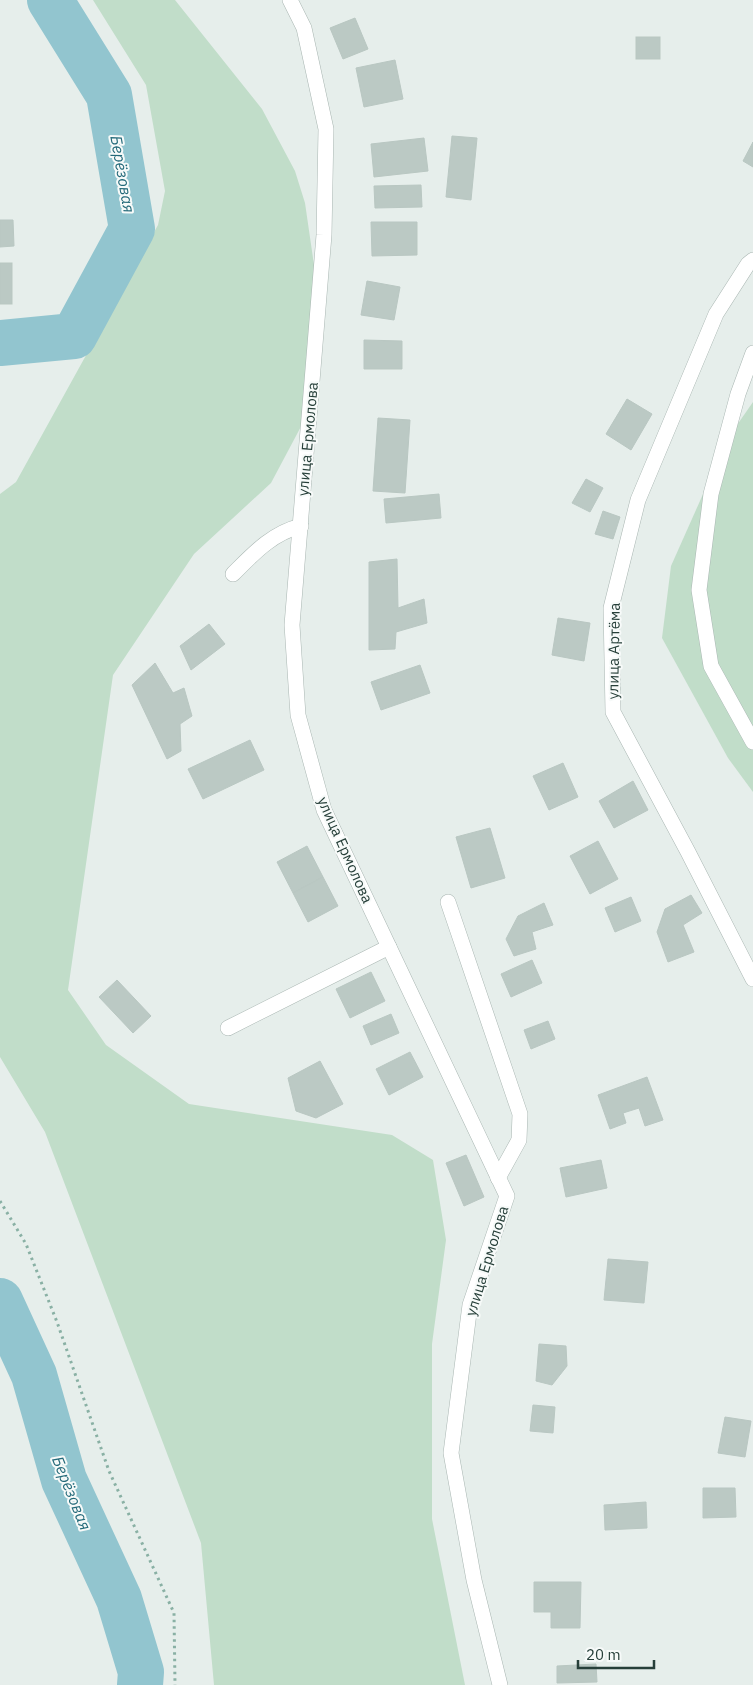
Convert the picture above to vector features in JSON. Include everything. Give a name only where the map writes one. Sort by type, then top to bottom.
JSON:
[{"type":"street","name":"улица Ермолова","points":[[290,0],[304,28],[326,129],[324,234],[292,624],[298,715],[324,810],[507,1196],[470,1305],[451,1453],[474,1580],[500,1685]]},
{"type":"street","name":"улица Артёма","points":[[753,260],[748,264],[716,314],[638,500],[611,608],[613,712],[753,979]]},
{"type":"street","points":[[753,353],[738,394],[711,494],[699,590],[711,666],[753,742]]},
{"type":"street","points":[[233,574],[265,543],[288,529],[301,526]]},
{"type":"street","points":[[448,902],[520,1114],[519,1140],[498,1178]]},
{"type":"street","points":[[228,1028],[389,947]]},
{"type":"path","points":[[0,1201],[26,1244],[57,1322],[109,1471],[174,1613],[175,1685]]},
{"type":"green space","points":[[93,0],[175,0],[262,109],[295,171],[305,203],[321,313],[305,419],[271,483],[194,554],[113,675],[68,990],[106,1045],[189,1104],[392,1135],[433,1160],[446,1240],[432,1344],[432,1519],[465,1685],[214,1685],[201,1543],[45,1132],[0,1057],[0,494],[16,482],[158,225],[165,191],[146,85]]},
{"type":"green space","points":[[753,402],[753,792],[728,758],[662,638],[671,566],[728,438]]},
{"type":"building","points":[[355,18],[368,49],[343,59],[330,28]]},
{"type":"building","points":[[636,37],[660,37],[660,59],[636,59]]},
{"type":"building","points":[[395,60],[403,99],[364,107],[356,68]]},
{"type":"building","points":[[452,136],[477,138],[471,200],[446,197]]},
{"type":"building","points":[[424,138],[428,171],[374,177],[371,144]]},
{"type":"building","points":[[753,142],[753,167],[743,161]]},
{"type":"building","points":[[421,185],[422,207],[375,208],[374,186]]},
{"type":"building","points":[[0,220],[13,220],[14,246],[0,247]]},
{"type":"building","points":[[371,222],[417,222],[417,255],[372,256]]},
{"type":"building","points":[[0,263],[12,263],[12,304],[0,304]]},
{"type":"building","points":[[367,281],[400,287],[394,320],[361,315]]},
{"type":"building","points":[[364,340],[402,341],[402,369],[364,369]]},
{"type":"building","points":[[627,399],[652,414],[631,450],[606,434]]},
{"type":"building","points":[[378,418],[410,420],[405,493],[373,491]]},
{"type":"building","points":[[586,479],[603,488],[590,512],[572,503]]},
{"type":"building","points":[[439,494],[441,518],[386,523],[384,499]]},
{"type":"building","points":[[603,511],[620,517],[613,539],[595,534]]},
{"type":"building","points":[[397,559],[398,608],[424,599],[427,623],[396,632],[395,649],[369,650],[369,562]]},
{"type":"building","points":[[558,618],[590,623],[584,661],[552,655]]},
{"type":"building","points":[[209,624],[225,644],[191,670],[180,646]]},
{"type":"building","points":[[155,663],[173,693],[184,688],[192,716],[180,724],[181,751],[167,759],[132,685]]},
{"type":"building","points":[[420,665],[430,693],[381,710],[371,682]]},
{"type":"building","points":[[250,740],[264,770],[203,799],[188,769]]},
{"type":"building","points":[[563,763],[578,797],[549,810],[533,776]]},
{"type":"building","points":[[633,781],[648,810],[614,828],[599,801]]},
{"type":"building","points":[[490,828],[505,878],[471,888],[456,837]]},
{"type":"building","points":[[598,841],[618,879],[590,894],[570,856]]},
{"type":"building","points":[[307,846],[323,877],[293,893],[277,862]]},
{"type":"building","points":[[323,877],[338,906],[308,922],[293,893]]},
{"type":"building","points":[[691,895],[702,913],[683,925],[694,952],[668,962],[657,932],[665,909]]},
{"type":"building","points":[[631,897],[641,921],[615,932],[605,908]]},
{"type":"building","points":[[544,903],[553,925],[532,932],[536,949],[514,956],[506,939],[518,916]]},
{"type":"building","points":[[532,960],[542,983],[511,997],[501,974]]},
{"type":"building","points":[[371,972],[385,1001],[350,1018],[336,989]]},
{"type":"building","points":[[117,980],[151,1016],[133,1033],[99,997]]},
{"type":"building","points":[[391,1014],[399,1033],[371,1045],[363,1026]]},
{"type":"building","points":[[548,1021],[555,1039],[531,1049],[524,1030]]},
{"type":"building","points":[[410,1052],[423,1077],[389,1095],[376,1069]]},
{"type":"building","points":[[320,1061],[343,1104],[316,1118],[296,1111],[288,1078]]},
{"type":"building","points":[[647,1077],[663,1120],[645,1126],[639,1108],[623,1113],[626,1123],[610,1129],[598,1095]]},
{"type":"building","points":[[466,1155],[484,1197],[464,1206],[446,1163]]},
{"type":"building","points":[[601,1160],[607,1188],[566,1197],[560,1168]]},
{"type":"building","points":[[608,1259],[648,1262],[644,1303],[604,1300]]},
{"type":"building","points":[[539,1344],[566,1346],[567,1366],[552,1385],[536,1381]]},
{"type":"building","points":[[533,1405],[555,1407],[553,1433],[530,1431]]},
{"type":"building","points":[[725,1417],[751,1421],[745,1457],[718,1453]]},
{"type":"building","points":[[703,1488],[735,1488],[736,1517],[703,1518]]},
{"type":"building","points":[[646,1502],[647,1528],[605,1530],[604,1505]]},
{"type":"building","points":[[534,1582],[581,1582],[580,1628],[551,1628],[551,1612],[534,1612]]},
{"type":"building","points":[[596,1664],[597,1682],[557,1683],[557,1666]]},
{"type":"waterway","name":"Берёзовая","points":[[0,343],[74,336],[132,229],[109,95],[50,0]]},
{"type":"waterway","name":"Берёзовая","points":[[0,1301],[34,1375],[64,1480],[119,1599],[141,1672],[140,1685]]}]
